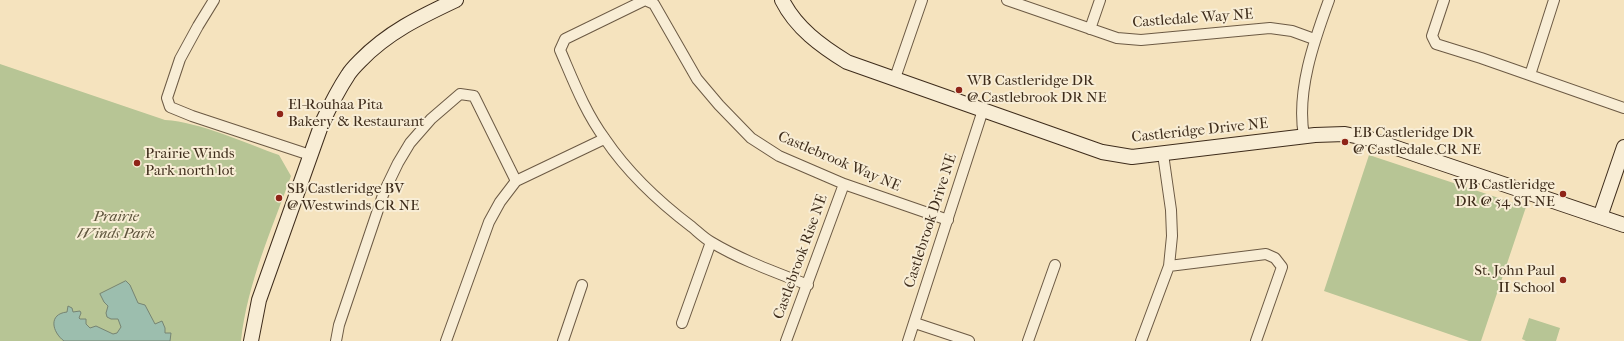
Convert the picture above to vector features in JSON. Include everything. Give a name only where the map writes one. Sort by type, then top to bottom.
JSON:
[{"type":"street","points":[[214,0],[180,59],[167,98],[170,107],[310,155]]},
{"type":"street","points":[[251,341],[259,300],[310,155],[322,123],[333,100],[349,73],[387,36],[409,23],[456,0]]},
{"type":"street","name":"Castlebrook Way NE","points":[[808,285],[758,266],[710,242],[652,194],[604,139],[577,90],[560,50],[565,39],[645,0],[654,4],[697,79],[719,106],[751,138],[779,156],[844,184],[948,220]]},
{"type":"street","name":"Castleridge Drive NE","points":[[782,0],[787,9],[804,30],[824,48],[847,62],[1102,152],[1132,157],[1304,136],[1345,134],[1370,139],[1624,225]]},
{"type":"street","points":[[895,78],[922,0]]},
{"type":"street","name":"Castledale Way NE","points":[[1007,0],[1117,38],[1141,40],[1270,28],[1292,31],[1314,39]]},
{"type":"street","points":[[1090,29],[1100,0]]},
{"type":"street","points":[[1304,136],[1302,124],[1303,99],[1314,39],[1329,0]]},
{"type":"street","points":[[1444,0],[1432,36],[1436,44],[1624,108]]},
{"type":"street","points":[[1530,75],[1554,0]]},
{"type":"street","points":[[336,341],[338,325],[384,192],[398,163],[410,143],[431,119],[460,94],[474,96],[516,181]]},
{"type":"street","name":"Castlebrook Drive NE","points":[[908,341],[983,110]]},
{"type":"street","points":[[446,341],[489,222],[500,202],[516,181],[604,139]]},
{"type":"street","points":[[1600,217],[1624,147]]},
{"type":"street","points":[[1142,341],[1170,266],[1172,210],[1163,154]]},
{"type":"street","name":"Castlebrook Rise NE","points":[[786,341],[808,285],[844,184]]},
{"type":"street","points":[[682,323],[710,242]]},
{"type":"street","points":[[1170,266],[1266,254],[1275,258],[1282,267],[1256,341]]},
{"type":"street","points":[[1028,341],[1055,265]]},
{"type":"street","points":[[563,341],[582,285]]},
{"type":"street","points":[[915,323],[969,341]]},
{"type":"green space","name":"Prairie Winds Park","points":[[0,64],[165,120],[207,129],[279,155],[291,176],[254,278],[244,320],[241,341],[0,341]]},
{"type":"green space","points":[[1369,155],[1526,207],[1481,341],[1469,341],[1324,291]]},
{"type":"green space","points":[[1529,318],[1560,328],[1556,341],[1526,341],[1522,339]]},
{"type":"shaded area","points":[[126,281],[130,285],[138,303],[145,305],[155,324],[162,321],[165,328],[165,333],[171,333],[170,341],[64,341],[60,337],[55,328],[55,320],[61,313],[67,312],[68,306],[72,308],[73,312],[80,311],[81,313],[79,318],[86,319],[86,324],[90,328],[96,326],[113,334],[117,333],[121,327],[118,319],[111,319],[107,317],[106,313],[108,306],[100,294]]},
{"type":"place","name":"WB Castleridge DR @ Castlebrook DR NE","points":[[959,90]]},
{"type":"place","name":"El-Rouhaa Pita Bakery & Restaurant","points":[[280,114]]},
{"type":"place","name":"EB Castleridge DR @ Castledale CR NE","points":[[1345,142]]},
{"type":"place","name":"Prairie Winds Park north lot","points":[[137,163]]},
{"type":"place","name":"WB Castleridge DR @ 54 ST NE","points":[[1563,194]]},
{"type":"place","name":"SB Castleridge BV @ Westwinds CR NE","points":[[279,198]]},
{"type":"place","name":"St. John Paul II School","points":[[1563,280]]}]
